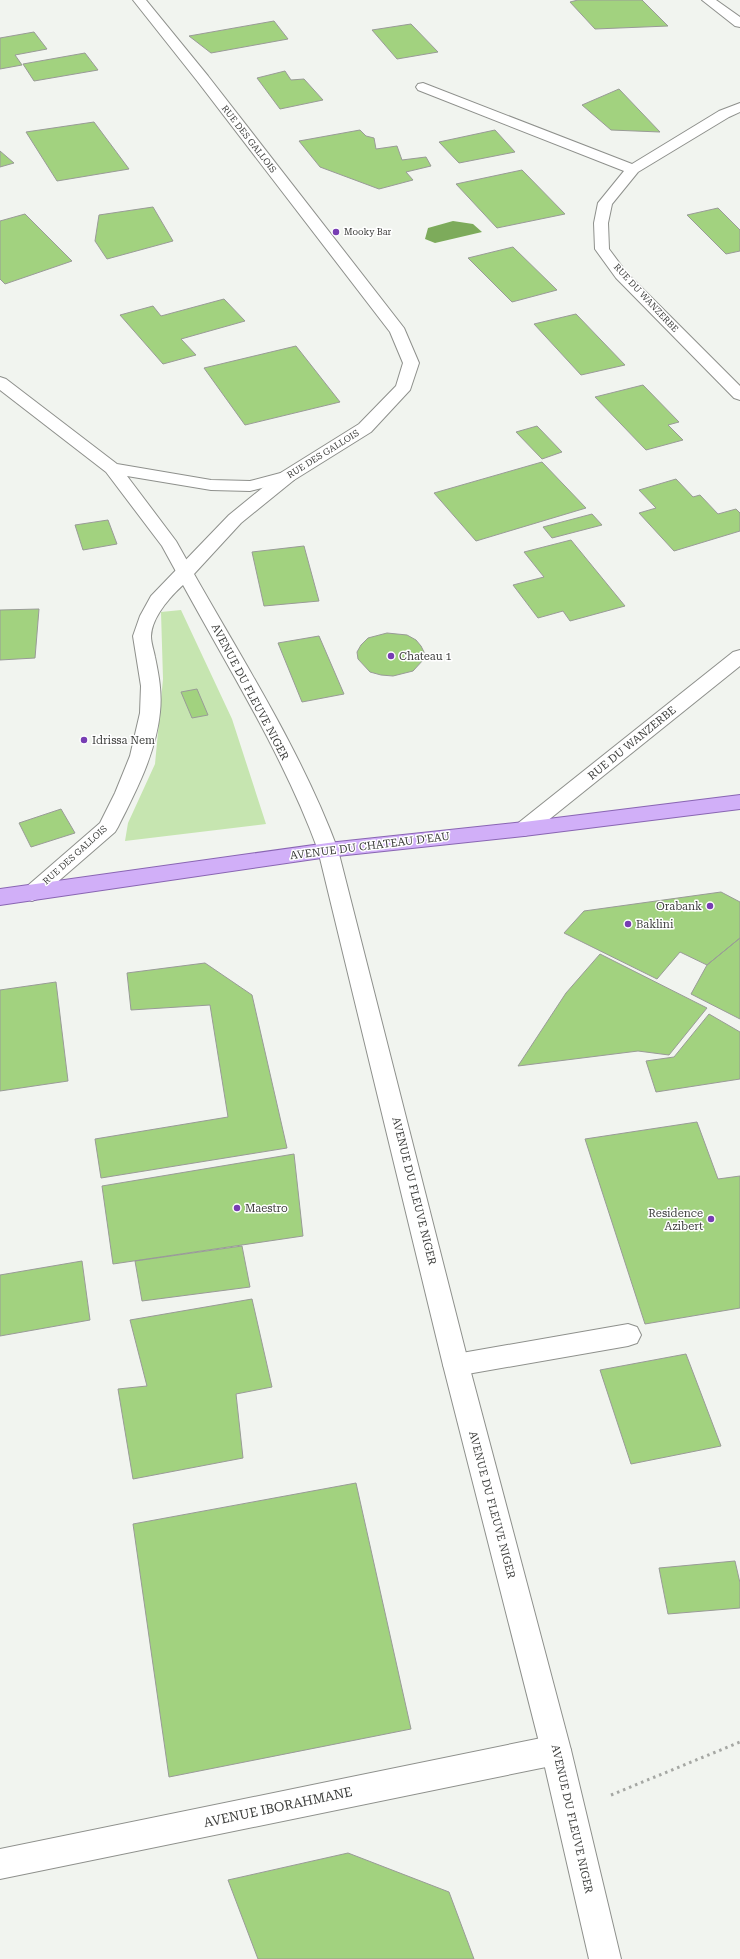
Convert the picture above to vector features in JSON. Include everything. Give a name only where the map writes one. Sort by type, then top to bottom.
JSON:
[{"type":"main road","name":"AVENUE DU CHATEAU D'EAU","points":[[0,897],[328,850],[524,829],[740,802]]},
{"type":"street","name":"RUE DES GALLOIS","points":[[32,893],[108,827],[125,793],[140,756],[150,713],[151,686],[142,636],[149,616],[160,596],[185,573],[235,519],[288,476],[365,428],[404,387],[410,363],[398,331],[203,79],[139,0]]},
{"type":"street","points":[[708,0],[740,23]]},
{"type":"street","points":[[423,87],[633,169]]},
{"type":"street","name":"RUE DU WANZERBE","points":[[740,107],[724,114],[633,169],[605,203],[601,223],[602,249],[621,275],[740,395]]},
{"type":"street","name":"AVENUE DU FLEUVE NIGER","points":[[0,382],[112,468],[170,545],[277,738],[318,823],[328,850],[456,1365],[556,1750],[605,1959]]},
{"type":"street","name":"AVENUE DU FLEUVE NIGER","points":[[112,468],[211,485],[250,486],[288,476]]},
{"type":"street","name":"RUE DU WANZERBE","points":[[524,829],[740,656]]},
{"type":"street","points":[[456,1365],[628,1335]]},
{"type":"street","name":"AVENUE IBORAHMANE","points":[[0,1864],[556,1750]]},
{"type":"path","points":[[570,1813],[740,1742]]},
{"type":"shaded area","points":[[453,221],[473,224],[482,232],[435,243],[425,239],[428,228]]},
{"type":"shaded area","points":[[181,610],[232,719],[266,824],[125,841],[128,823],[155,764],[163,679],[161,612]]},
{"type":"building","points":[[578,0],[642,0],[668,26],[595,29],[570,2]]},
{"type":"building","points":[[274,21],[288,39],[211,53],[189,36]]},
{"type":"building","points":[[411,24],[438,52],[397,59],[372,30]]},
{"type":"building","points":[[34,32],[47,49],[15,55],[22,65],[0,69],[0,38]]},
{"type":"building","points":[[85,53],[98,70],[34,81],[23,64]]},
{"type":"building","points":[[285,71],[291,80],[304,79],[323,100],[280,109],[257,78]]},
{"type":"building","points":[[619,89],[660,132],[611,130],[582,105]]},
{"type":"building","points":[[94,122],[129,169],[57,181],[26,132]]},
{"type":"building","points":[[360,130],[366,136],[374,138],[376,149],[397,146],[402,160],[426,157],[431,166],[406,172],[413,180],[379,189],[320,167],[299,141]]},
{"type":"building","points":[[495,130],[515,152],[459,163],[439,142]]},
{"type":"building","points":[[0,151],[14,163],[0,167]]},
{"type":"building","points":[[522,170],[565,214],[497,228],[456,184]]},
{"type":"building","points":[[153,207],[173,241],[107,259],[95,241],[99,215]]},
{"type":"building","points":[[718,208],[740,230],[740,251],[726,254],[687,215]]},
{"type":"building","points":[[25,214],[72,261],[5,284],[0,279],[0,221]]},
{"type":"building","points":[[513,247],[557,290],[512,302],[468,258]]},
{"type":"building","points":[[224,299],[245,321],[181,339],[196,355],[163,364],[120,315],[153,306],[161,316]]},
{"type":"building","points":[[576,314],[625,365],[581,375],[534,324]]},
{"type":"building","points":[[296,346],[340,402],[245,425],[204,368]]},
{"type":"building","points":[[643,385],[679,422],[668,425],[683,440],[646,450],[595,397]]},
{"type":"building","points":[[537,426],[562,452],[542,459],[516,432]]},
{"type":"building","points":[[542,462],[586,508],[476,541],[434,493]]},
{"type":"building","points":[[676,479],[693,497],[700,495],[718,514],[736,509],[740,513],[740,531],[674,551],[639,513],[656,508],[639,490]]},
{"type":"building","points":[[592,514],[602,525],[552,538],[543,527]]},
{"type":"building","points":[[108,520],[117,544],[83,550],[75,525]]},
{"type":"building","points":[[571,540],[625,606],[570,621],[563,611],[538,618],[513,585],[544,577],[524,552]]},
{"type":"building","points":[[304,546],[319,601],[264,606],[252,552]]},
{"type":"building","points":[[39,609],[35,658],[0,660],[0,610]]},
{"type":"building","name":"Chateau 1","points":[[387,633],[407,635],[416,640],[421,646],[424,652],[424,659],[413,671],[393,676],[381,675],[370,672],[358,659],[357,652],[368,638]]},
{"type":"building","points":[[319,636],[344,694],[302,702],[278,643]]},
{"type":"building","points":[[197,689],[208,715],[192,718],[181,692]]},
{"type":"building","points":[[61,809],[75,833],[31,847],[19,823]]},
{"type":"building","points":[[721,892],[740,902],[740,938],[707,965],[680,952],[657,979],[564,933],[584,911]]},
{"type":"building","points":[[740,938],[740,1019],[691,994],[707,965]]},
{"type":"building","points":[[600,954],[707,1008],[669,1055],[638,1051],[518,1066],[566,993]]},
{"type":"building","points":[[205,963],[252,995],[287,1148],[101,1178],[95,1139],[228,1117],[210,1005],[131,1010],[127,973]]},
{"type":"building","points":[[56,982],[68,1081],[0,1091],[0,990]]},
{"type":"building","points":[[709,1014],[740,1032],[740,1079],[656,1092],[646,1061],[674,1057]]},
{"type":"building","points":[[697,1122],[718,1179],[740,1176],[740,1308],[645,1324],[585,1139]]},
{"type":"building","points":[[294,1154],[303,1236],[113,1264],[102,1186]]},
{"type":"building","points":[[242,1246],[250,1287],[142,1301],[135,1261]]},
{"type":"building","points":[[82,1261],[90,1320],[0,1336],[0,1275]]},
{"type":"building","points":[[252,1299],[272,1387],[236,1394],[243,1458],[133,1479],[118,1389],[147,1386],[130,1320]]},
{"type":"building","points":[[686,1354],[721,1446],[631,1464],[600,1370]]},
{"type":"building","points":[[356,1483],[411,1729],[169,1777],[133,1524]]},
{"type":"building","points":[[735,1561],[740,1583],[740,1608],[668,1614],[659,1568]]},
{"type":"building","points":[[348,1853],[449,1892],[474,1959],[258,1959],[228,1880]]},
{"type":"place","name":"Mooky Bar","points":[[336,232]]},
{"type":"place","name":"Chateau 1","points":[[391,656]]},
{"type":"place","name":"Idrissa Nem","points":[[84,740]]},
{"type":"place","name":"Orabank","points":[[710,906]]},
{"type":"place","name":"Baklini","points":[[628,924]]},
{"type":"place","name":"Maestro","points":[[237,1208]]},
{"type":"place","name":"Residence Azibert","points":[[711,1219]]}]
